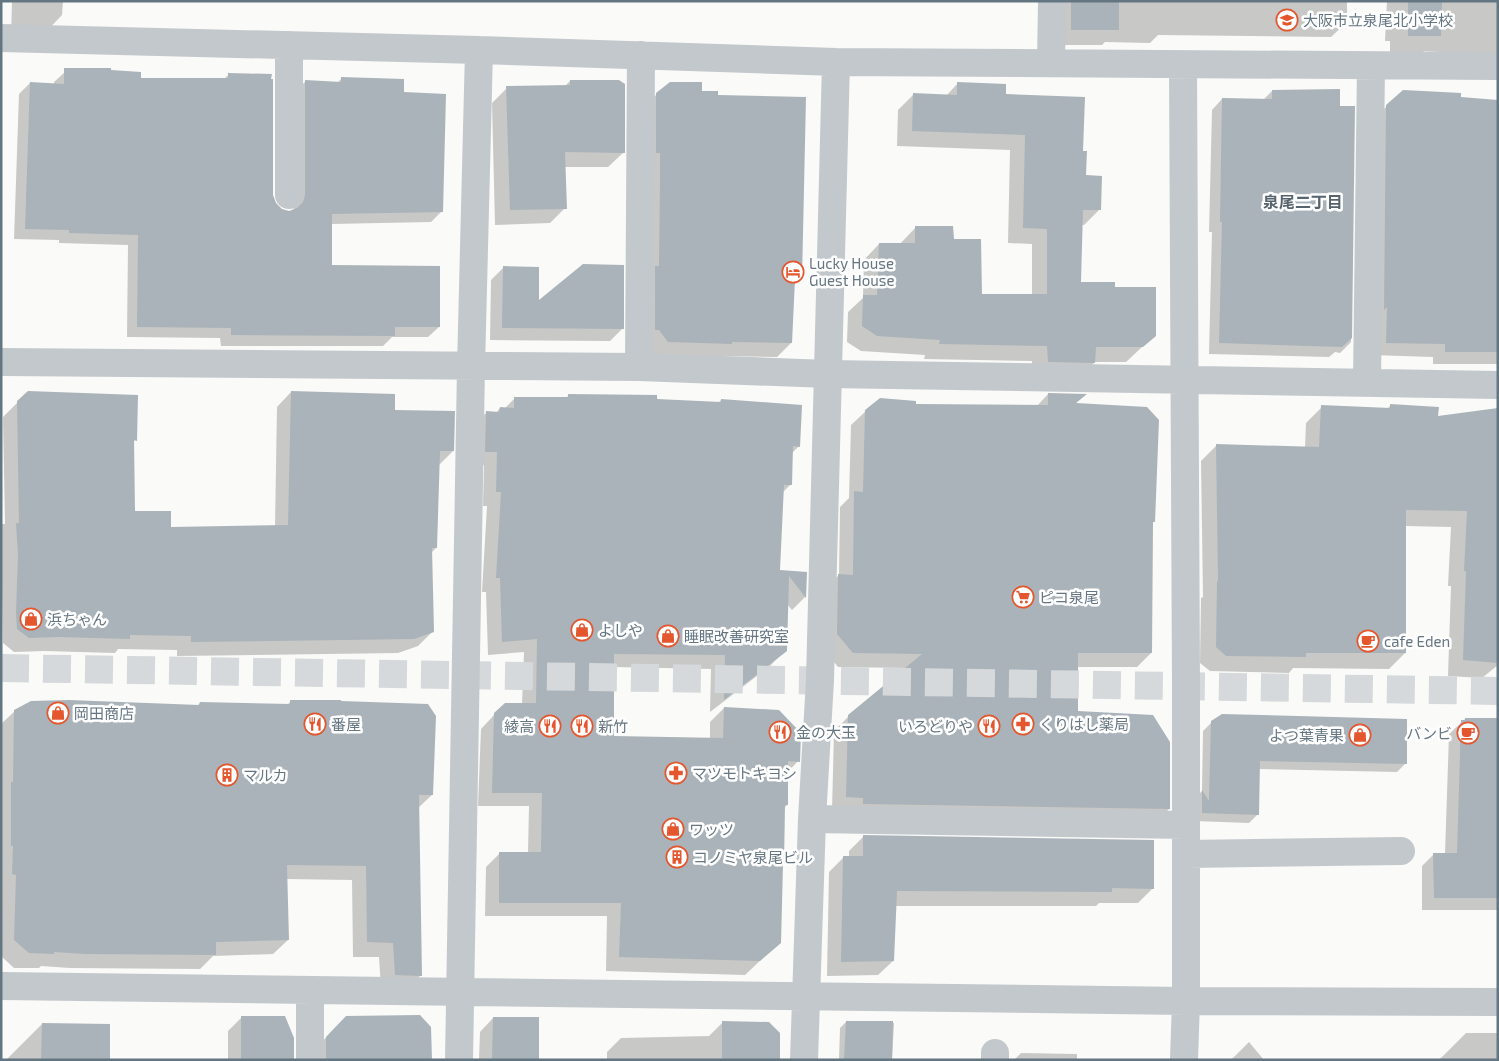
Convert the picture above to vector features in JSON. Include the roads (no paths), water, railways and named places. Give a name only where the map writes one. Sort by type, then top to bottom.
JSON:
[{"type":"street","points":[[1051,63],[1052,1]]},
{"type":"street","points":[[1,38],[479,50],[836,62],[1498,66]]},
{"type":"street","points":[[289,45],[289,195]]},
{"type":"street","points":[[459,1060],[471,367],[479,50]]},
{"type":"street","points":[[639,367],[640,55]]},
{"type":"street","points":[[804,1060],[812,819],[820,680],[836,62]]},
{"type":"street","points":[[1183,65],[1186,825],[1184,1060]]},
{"type":"street","points":[[1367,382],[1371,66]]},
{"type":"street","points":[[1,362],[639,367],[828,374],[1498,385]]},
{"type":"street","points":[[812,819],[1186,825]]},
{"type":"street","points":[[1186,854],[1401,851]]},
{"type":"street","points":[[1,986],[1186,1001],[1498,1002]]},
{"type":"street","points":[[310,991],[310,1060]]},
{"type":"tunnel","points":[[1,668],[1498,691]]},
{"type":"place","name":"大阪市立泉尾北小学校","points":[[1287,20]]},
{"type":"place","name":"Lucky House Guest House","points":[[793,272]]},
{"type":"place","name":"ピコ泉尾","points":[[1023,597]]},
{"type":"place","name":"浜ちゃん","points":[[31,619]]},
{"type":"place","name":"よしや","points":[[582,630]]},
{"type":"place","name":"睡眠改善研究室","points":[[668,636]]},
{"type":"place","name":"cafe Eden","points":[[1368,641]]},
{"type":"place","name":"岡田商店","points":[[58,713]]},
{"type":"place","name":"番屋","points":[[315,724]]},
{"type":"place","name":"くりはし薬局","points":[[1023,724]]},
{"type":"place","name":"綾高","points":[[550,726]]},
{"type":"place","name":"新竹","points":[[582,726]]},
{"type":"place","name":"いろどりや","points":[[989,726]]},
{"type":"place","name":"金の大玉","points":[[780,732]]},
{"type":"place","name":"バンビ","points":[[1468,733]]},
{"type":"place","name":"よつ葉青果","points":[[1360,735]]},
{"type":"place","name":"マツモトキヨシ","points":[[676,773]]},
{"type":"place","name":"マルカ","points":[[227,775]]},
{"type":"place","name":"ワッツ","points":[[673,829]]},
{"type":"place","name":"コノミヤ泉尾ビル","points":[[677,857]]},
{"type":"district","name":"泉尾二丁目","points":[[1303,201]]}]
